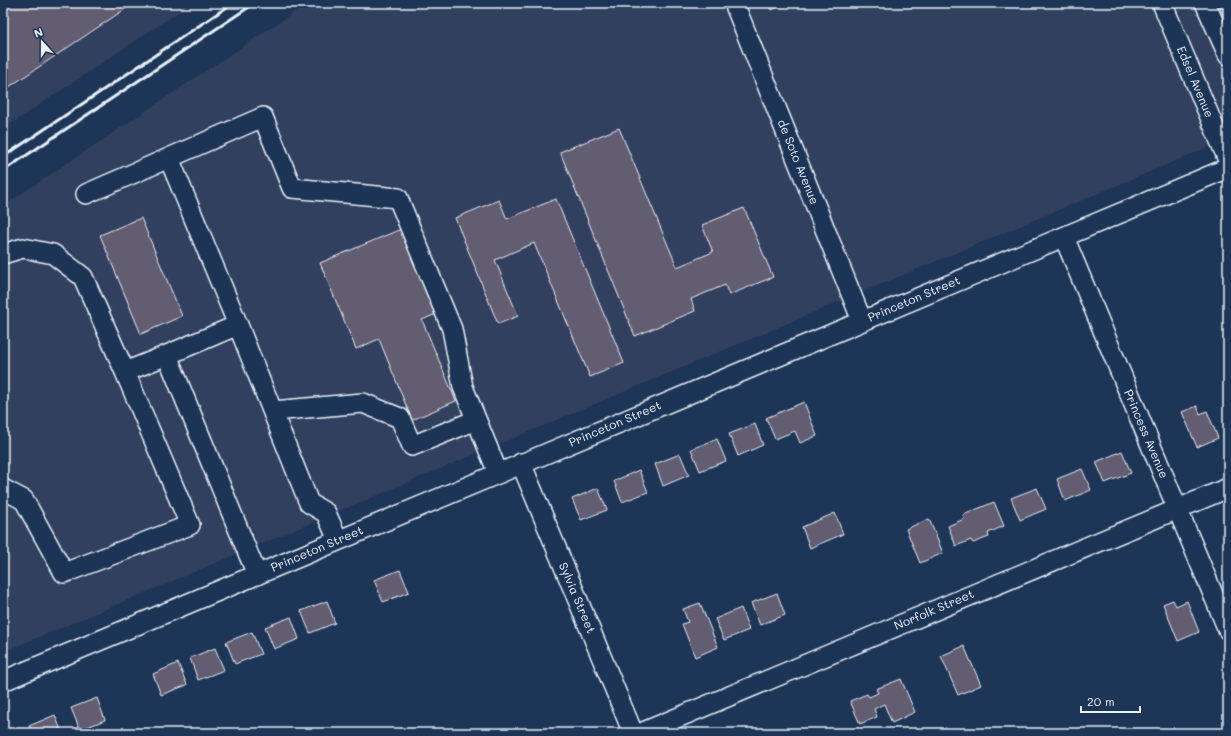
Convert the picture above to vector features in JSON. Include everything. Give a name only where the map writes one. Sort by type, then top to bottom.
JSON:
[{"type":"street","name":"de Soto Avenue","points":[[734,3],[862,321]]},
{"type":"street","name":"Edsel Avenue","points":[[1162,3],[1228,160]]},
{"type":"street","points":[[1205,3],[1228,55]]},
{"type":"street","points":[[86,194],[263,117],[292,188],[398,198],[452,329],[463,387],[498,473]]},
{"type":"street","points":[[168,158],[273,411],[309,503],[326,513],[338,540]]},
{"type":"street","name":"Princeton Street","points":[[3,681],[1228,168]]},
{"type":"street","name":"Princess Avenue","points":[[1064,237],[1228,630]]},
{"type":"street","points":[[3,254],[23,248],[54,254],[83,277],[190,525],[64,573],[24,500],[3,489]]},
{"type":"street","points":[[125,372],[238,326]]},
{"type":"street","points":[[167,355],[256,574]]},
{"type":"street","points":[[273,411],[363,403],[400,418],[412,446],[476,420]]},
{"type":"street","name":"Sylvia Street","points":[[521,464],[633,733]]},
{"type":"street","name":"Norfolk Street","points":[[641,733],[1228,488]]},
{"type":"shaded area","points":[[3,3],[192,3],[3,129]]},
{"type":"shaded area","points":[[308,3],[1228,3],[1228,139],[3,652],[3,206]]},
{"type":"building","points":[[3,3],[134,3],[3,91]]},
{"type":"building","points":[[768,3],[788,3],[771,10]]},
{"type":"building","points":[[1218,3],[1228,3],[1228,27]]},
{"type":"building","points":[[619,128],[677,267],[713,252],[702,225],[744,208],[773,277],[729,295],[725,285],[691,299],[695,311],[635,336],[560,152]]},
{"type":"building","points":[[556,199],[624,363],[590,377],[534,243],[495,260],[518,316],[498,324],[455,218],[499,200],[507,219]]},
{"type":"building","points":[[141,218],[182,316],[141,334],[100,235]]},
{"type":"building","points":[[406,227],[441,312],[422,320],[456,401],[412,420],[379,339],[356,349],[320,263]]},
{"type":"building","points":[[804,402],[817,436],[800,443],[795,431],[775,439],[766,418]]},
{"type":"building","points":[[1197,406],[1200,414],[1207,411],[1218,438],[1197,447],[1182,412]]},
{"type":"building","points":[[755,424],[763,445],[738,456],[729,434]]},
{"type":"building","points":[[717,439],[726,461],[700,471],[691,449]]},
{"type":"building","points":[[1122,451],[1131,473],[1105,483],[1096,462]]},
{"type":"building","points":[[680,454],[689,475],[663,486],[655,464]]},
{"type":"building","points":[[1082,469],[1091,490],[1065,501],[1057,479]]},
{"type":"building","points":[[639,470],[648,492],[622,502],[614,481]]},
{"type":"building","points":[[598,488],[607,510],[581,520],[572,499]]},
{"type":"building","points":[[1037,488],[1046,509],[1020,520],[1011,498]]},
{"type":"building","points":[[994,502],[1004,526],[988,533],[989,537],[973,543],[971,540],[956,546],[948,526],[964,519],[963,515]]},
{"type":"building","points":[[835,513],[843,534],[810,548],[802,527]]},
{"type":"building","points":[[929,519],[943,553],[920,563],[906,529]]},
{"type":"building","points":[[400,570],[409,592],[383,602],[374,580]]},
{"type":"building","points":[[777,593],[785,615],[760,625],[751,603]]},
{"type":"building","points":[[1173,600],[1176,606],[1187,601],[1199,632],[1178,641],[1163,604]]},
{"type":"building","points":[[327,601],[335,623],[310,633],[301,611]]},
{"type":"building","points":[[700,603],[718,647],[695,657],[682,624],[688,622],[683,609]]},
{"type":"building","points":[[741,608],[749,630],[724,640],[715,619]]},
{"type":"building","points":[[291,617],[299,639],[274,649],[265,627]]},
{"type":"building","points":[[252,632],[261,654],[235,664],[226,642]]},
{"type":"building","points":[[964,646],[981,685],[958,695],[941,656]]},
{"type":"building","points":[[215,648],[224,670],[198,680],[190,658]]},
{"type":"building","points":[[178,663],[187,685],[161,695],[153,674]]},
{"type":"building","points":[[901,679],[915,712],[892,723],[884,704],[874,709],[877,717],[860,724],[850,701],[867,694],[869,697],[878,693],[876,689]]},
{"type":"building","points":[[97,698],[105,720],[80,730],[71,708]]},
{"type":"building","points":[[55,715],[62,733],[32,733],[29,726]]},
{"type":"railway","points":[[3,157],[233,3]]},
{"type":"railway","points":[[3,171],[255,3]]}]
